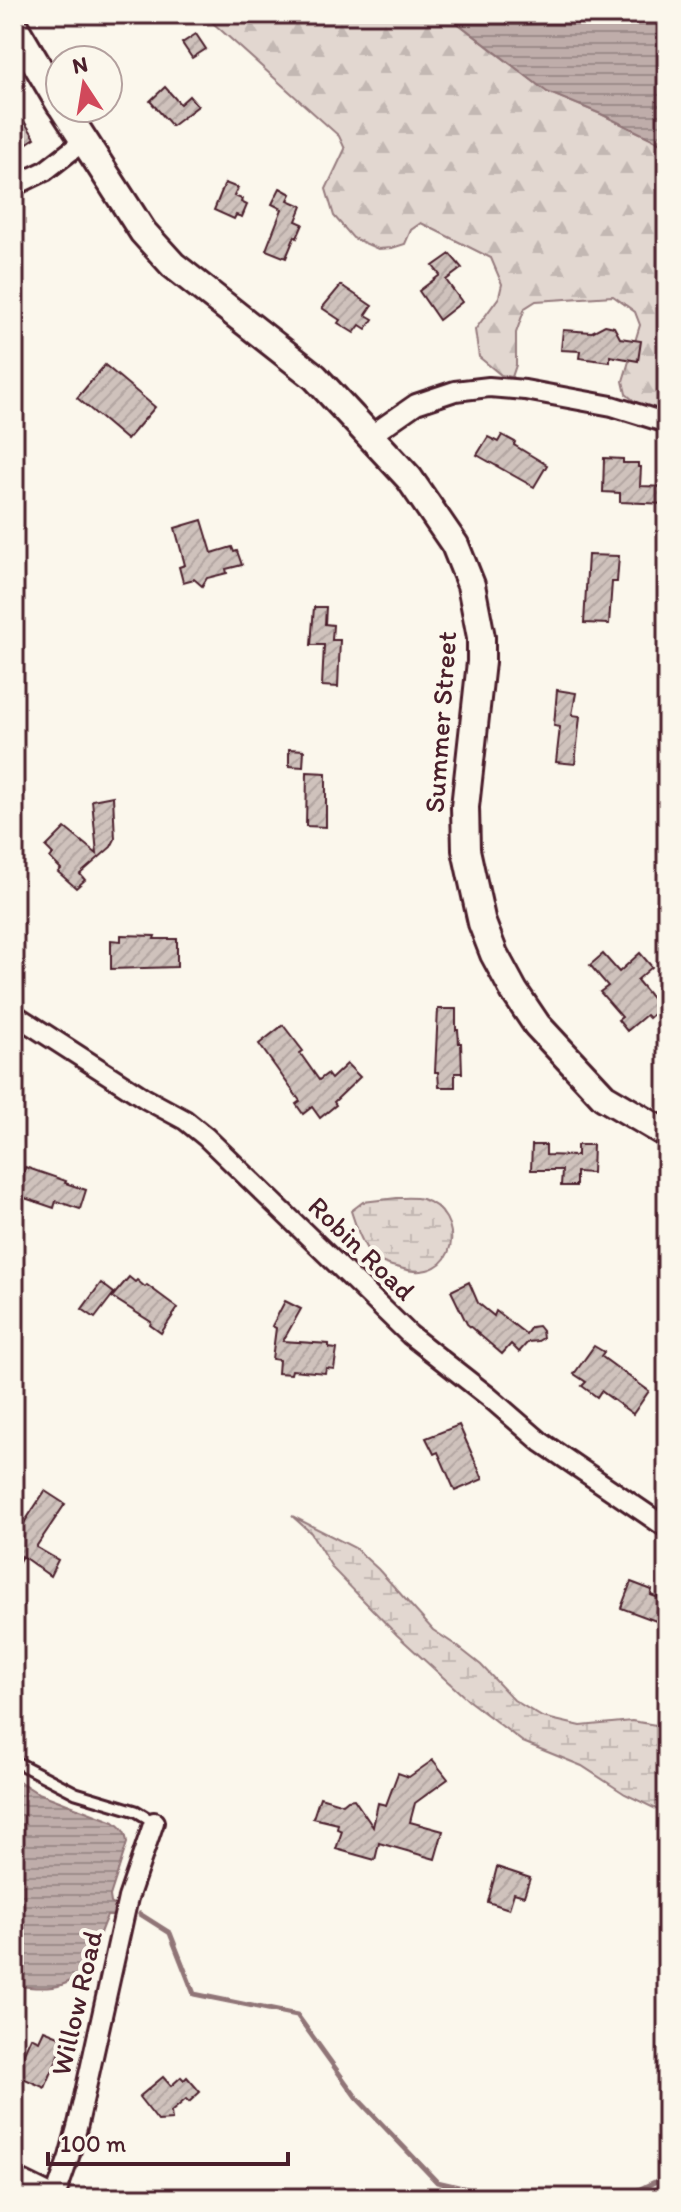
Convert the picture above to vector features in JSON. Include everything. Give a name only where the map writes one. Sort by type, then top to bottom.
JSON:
[{"type":"street","name":"Summer Street","points":[[14,26],[44,77]]},
{"type":"street","name":"Summer Street","points":[[74,124],[143,232],[173,265],[315,377],[409,478],[449,535],[471,585],[481,637],[465,807],[466,850],[482,923],[494,954],[537,1025],[604,1097],[667,1134]]},
{"type":"street","points":[[14,186],[45,171],[85,140]]},
{"type":"street","points":[[370,436],[416,404],[455,391],[489,387],[525,390],[612,406],[667,423]]},
{"type":"street","name":"Robin Road","points":[[14,1014],[146,1099],[185,1120],[410,1335],[541,1442],[667,1528]]},
{"type":"street","name":"Willow Road","points":[[56,2197],[72,2146],[128,1898],[154,1822]]},
{"type":"street","points":[[14,2177],[56,2197]]},
{"type":"lane","points":[[14,1761],[76,1793],[136,1811],[154,1822]]},
{"type":"green space","points":[[203,14],[446,14],[547,92],[667,146],[667,411],[661,414],[646,411],[626,394],[623,381],[640,325],[635,312],[613,296],[536,301],[525,308],[516,333],[516,365],[512,377],[501,375],[479,357],[475,330],[499,297],[502,284],[491,258],[421,223],[411,230],[405,244],[392,248],[378,249],[353,238],[334,216],[326,189],[345,149],[339,136]]},
{"type":"green space","points":[[422,1199],[437,1207],[446,1218],[451,1232],[450,1246],[445,1258],[435,1267],[420,1271],[393,1266],[372,1256],[365,1246],[351,1211],[363,1202]]},
{"type":"green space","points":[[292,1516],[355,1548],[433,1630],[481,1665],[514,1700],[542,1717],[581,1726],[632,1721],[667,1730],[667,1810],[660,1811],[625,1794],[582,1766],[523,1742],[469,1701],[397,1635],[333,1569],[311,1533]]},
{"type":"shaded area","points":[[446,14],[667,14],[667,146],[547,92]]},
{"type":"shaded area","points":[[14,1778],[36,1792],[114,1822],[123,1831],[127,1843],[110,1896],[111,1903],[117,1907],[115,1916],[107,1916],[87,1965],[71,1981],[61,1985],[39,1988],[14,1985]]},
{"type":"building","points":[[196,34],[206,49],[192,58],[182,43]]},
{"type":"building","points":[[165,87],[180,104],[189,96],[198,106],[172,126],[150,101]]},
{"type":"building","points":[[14,106],[35,138],[14,152]]},
{"type":"building","points":[[225,183],[238,188],[234,196],[247,205],[242,217],[236,215],[234,219],[214,210]]},
{"type":"building","points":[[280,188],[291,194],[288,200],[302,206],[296,221],[303,224],[286,258],[266,250],[282,209],[272,204]]},
{"type":"building","points":[[450,254],[462,268],[446,280],[462,302],[439,320],[419,291],[440,275],[433,266]]},
{"type":"building","points":[[341,285],[372,306],[366,315],[373,319],[366,329],[360,325],[354,333],[322,308]]},
{"type":"building","points":[[605,325],[614,327],[620,338],[641,341],[638,361],[610,356],[610,362],[579,358],[580,351],[561,350],[563,330],[592,332]]},
{"type":"building","points":[[105,365],[155,407],[127,440],[77,398]]},
{"type":"building","points":[[502,435],[547,465],[534,487],[477,455],[488,437],[498,442]]},
{"type":"building","points":[[604,458],[638,463],[641,467],[640,486],[667,487],[667,504],[620,502],[620,493],[603,492]]},
{"type":"building","points":[[202,520],[212,553],[232,547],[234,552],[237,551],[242,565],[207,578],[202,586],[194,579],[183,582],[179,567],[185,565],[175,528]]},
{"type":"building","points":[[588,555],[619,556],[617,582],[612,582],[609,624],[584,623]]},
{"type":"building","points":[[314,607],[326,607],[325,624],[333,625],[332,640],[340,640],[338,687],[322,686],[324,645],[311,645]]},
{"type":"building","points":[[557,690],[576,693],[572,715],[580,716],[575,764],[556,762],[560,727],[554,726]]},
{"type":"building","points":[[289,749],[304,750],[303,767],[289,766]]},
{"type":"building","points":[[307,772],[326,773],[326,827],[306,826]]},
{"type":"building","points":[[113,796],[115,839],[111,847],[80,874],[85,880],[76,888],[58,872],[61,869],[50,858],[53,854],[46,847],[65,828],[97,854],[92,800]]},
{"type":"building","points":[[121,935],[177,939],[177,967],[111,969],[111,940],[121,941]]},
{"type":"building","points":[[640,953],[652,967],[637,980],[660,1008],[627,1031],[618,1020],[622,1017],[600,992],[608,986],[590,965],[603,954],[619,972]]},
{"type":"building","points":[[438,1009],[456,1009],[462,1073],[455,1073],[455,1087],[439,1087],[438,1072],[435,1072]]},
{"type":"building","points":[[283,1025],[303,1051],[300,1053],[319,1080],[327,1074],[331,1079],[347,1064],[360,1077],[320,1118],[312,1107],[303,1114],[296,1104],[300,1101],[259,1044]]},
{"type":"building","points":[[532,1145],[546,1145],[546,1155],[577,1156],[577,1145],[593,1145],[592,1173],[576,1172],[576,1186],[561,1186],[562,1170],[531,1170]]},
{"type":"building","points":[[25,1167],[86,1190],[80,1209],[56,1201],[54,1208],[16,1195]]},
{"type":"building","points":[[129,1277],[145,1287],[147,1285],[178,1308],[161,1333],[150,1325],[151,1322],[112,1297]]},
{"type":"building","points":[[469,1282],[478,1303],[494,1316],[496,1311],[526,1334],[531,1327],[538,1326],[543,1338],[528,1342],[519,1352],[511,1344],[502,1354],[467,1324],[451,1291]]},
{"type":"building","points":[[101,1283],[114,1293],[95,1318],[82,1309]]},
{"type":"building","points":[[285,1301],[301,1309],[283,1341],[329,1344],[329,1348],[337,1349],[334,1369],[326,1368],[325,1373],[292,1370],[291,1374],[278,1373],[279,1360],[272,1359],[276,1328],[272,1326]]},
{"type":"building","points":[[594,1346],[604,1352],[601,1356],[649,1391],[633,1414],[601,1391],[597,1397],[582,1386],[586,1382],[574,1374]]},
{"type":"building","points":[[459,1425],[483,1479],[455,1491],[438,1452],[434,1454],[426,1438]]},
{"type":"building","points":[[45,1491],[65,1504],[36,1547],[58,1560],[50,1576],[22,1556],[14,1570],[14,1538]]},
{"type":"building","points":[[631,1582],[652,1590],[651,1595],[667,1601],[667,1625],[621,1608]]},
{"type":"building","points":[[433,1760],[448,1779],[415,1803],[410,1822],[443,1831],[435,1859],[379,1843],[375,1860],[336,1849],[342,1831],[337,1829],[338,1824],[313,1818],[320,1797],[343,1804],[354,1799],[373,1827],[378,1803],[386,1805],[398,1773],[409,1777]]},
{"type":"building","points":[[497,1867],[530,1878],[524,1896],[514,1893],[509,1909],[488,1902]]},
{"type":"building","points":[[44,2030],[66,2039],[45,2088],[14,2074],[14,2053],[22,2057],[31,2037],[39,2041]]},
{"type":"building","points":[[163,2077],[171,2086],[181,2077],[184,2080],[187,2077],[200,2092],[171,2112],[172,2120],[158,2121],[139,2097]]},
{"type":"waterway","points":[[140,1914],[170,1933],[194,1994],[297,2015],[356,2097],[437,2182],[506,2198]]},
{"type":"waterway","points":[[622,2198],[667,2176]]}]
